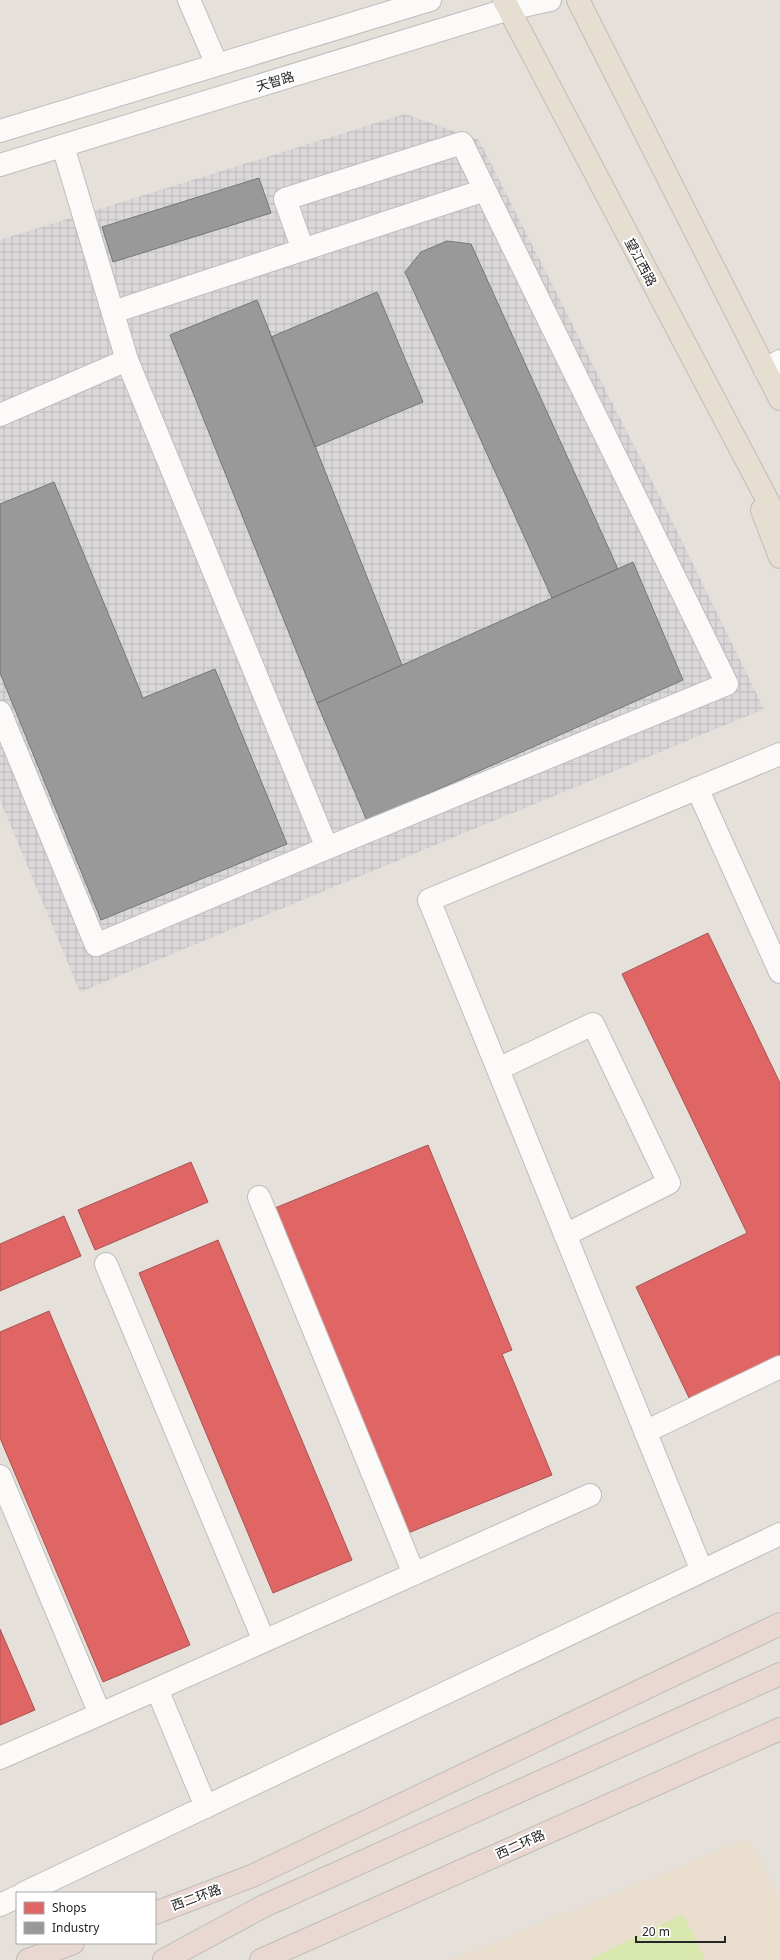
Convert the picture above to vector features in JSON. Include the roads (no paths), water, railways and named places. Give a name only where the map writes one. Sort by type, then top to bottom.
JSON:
[{"type":"highway","name":"西二环路","points":[[156,1913],[252,1876],[780,1624]]},
{"type":"highway","points":[[164,1960],[264,1906],[780,1674]]},
{"type":"highway","name":"西二环路","points":[[261,1960],[780,1729]]},
{"type":"highway","points":[[28,1960],[71,1944]]},
{"type":"main road","points":[[578,0],[773,366],[780,399]]},
{"type":"main road","name":"望江西路","points":[[506,5],[780,524]]},
{"type":"main road","points":[[737,444],[780,557]]},
{"type":"street","points":[[189,0],[217,65]]},
{"type":"street","points":[[0,131],[430,0]]},
{"type":"street","name":"天智路","points":[[0,165],[506,5],[550,0]]},
{"type":"street","points":[[0,712],[96,945],[327,848],[727,684],[462,143],[285,199],[303,250]]},
{"type":"street","points":[[63,146],[127,360],[327,848]]},
{"type":"street","points":[[113,312],[485,190]]},
{"type":"street","points":[[0,415],[127,360]]},
{"type":"street","points":[[702,1571],[429,900],[780,754]]},
{"type":"street","points":[[697,788],[780,972]]},
{"type":"street","points":[[498,1068],[593,1024],[669,1183],[565,1235]]},
{"type":"street","points":[[259,1197],[414,1574]]},
{"type":"street","points":[[106,1264],[264,1641]]},
{"type":"street","points":[[645,1432],[780,1367]]},
{"type":"street","points":[[0,1476],[100,1714]]},
{"type":"street","points":[[0,1758],[590,1495]]},
{"type":"street","points":[[26,1892],[780,1534]]},
{"type":"street","points":[[157,1689],[206,1807]]},
{"type":"street","points":[[0,1905],[16,1897]]}]
